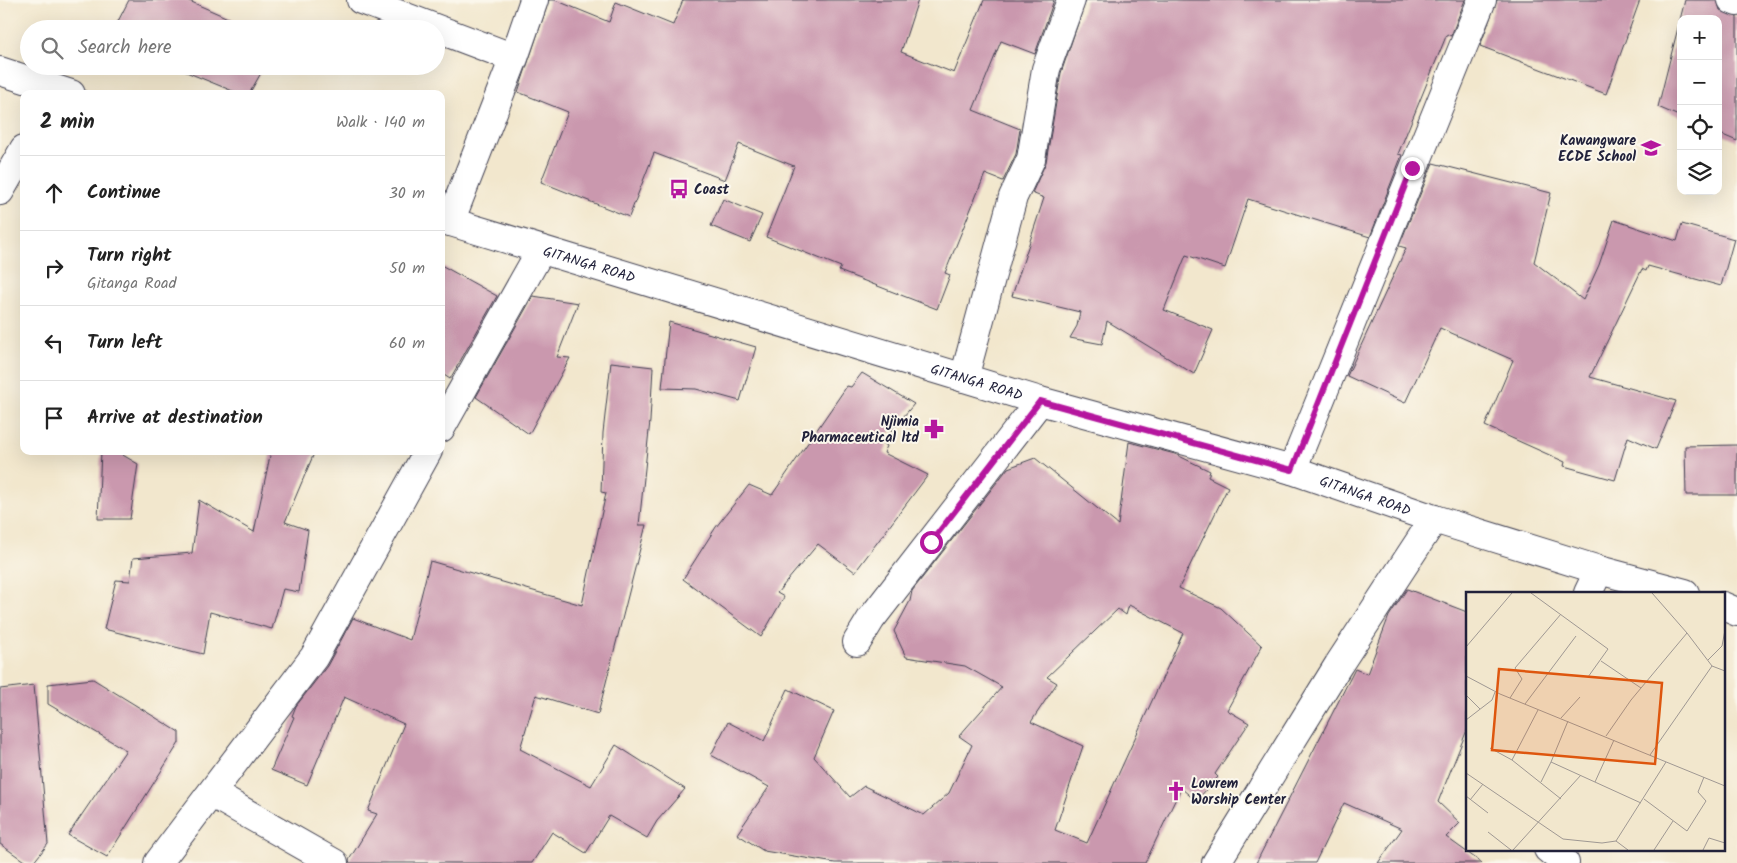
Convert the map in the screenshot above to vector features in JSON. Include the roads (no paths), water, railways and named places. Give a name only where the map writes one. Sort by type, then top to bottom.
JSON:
[{"type":"street","points":[[361,0],[414,20]]},
{"type":"street","points":[[446,220],[514,58],[534,0]]},
{"type":"street","points":[[964,378],[1013,198],[1031,159],[1046,69],[1071,0]]},
{"type":"street","points":[[1292,470],[1482,0]]},
{"type":"street","points":[[1732,0],[1737,2]]},
{"type":"street","points":[[445,32],[514,58]]},
{"type":"street","points":[[0,71],[55,90]]},
{"type":"street","points":[[0,191],[20,156]]},
{"type":"street","name":"GITANGA ROAD","points":[[446,220],[1040,401],[1292,470],[1434,518],[1593,582],[1677,592]]},
{"type":"street","points":[[445,421],[540,250]]},
{"type":"street","points":[[857,642],[871,619],[1040,401]]},
{"type":"street","points":[[158,863],[314,658],[426,455]]},
{"type":"street","points":[[1216,863],[1339,664],[1434,518]]},
{"type":"street","points":[[1724,606],[1737,612]]},
{"type":"street","points":[[211,793],[334,863]]},
{"type":"street","points":[[1549,850],[1565,863]]},
{"type":"place","name":"Kawangware ECDE School","points":[[1651,148]]},
{"type":"place","name":"Coast","points":[[679,189]]},
{"type":"place","name":"Njimia Pharmaceutical ltd","points":[[934,429]]},
{"type":"place","name":"Lowrem Worship Center","points":[[1176,791]]}]
